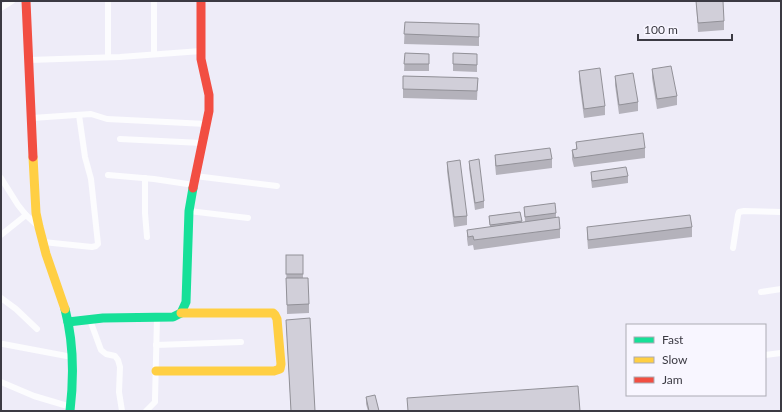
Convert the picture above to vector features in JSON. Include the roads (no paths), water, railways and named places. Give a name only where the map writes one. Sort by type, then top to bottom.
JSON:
[{"type":"street","points":[[1,8],[12,1]]},
{"type":"street","points":[[1,382],[71,409],[73,368],[68,322],[38,226],[36,213],[26,1]]},
{"type":"street","points":[[108,1],[108,57]]},
{"type":"street","points":[[154,1],[154,54]]},
{"type":"street","points":[[181,313],[186,302],[190,211],[209,111],[201,51],[201,1]]},
{"type":"street","points":[[29,60],[201,51]]},
{"type":"street","points":[[32,118],[91,114],[107,119],[206,124]]},
{"type":"street","points":[[43,242],[92,247],[98,244],[91,179],[85,157],[79,115]]},
{"type":"street","points":[[120,139],[202,144]]},
{"type":"street","points":[[108,175],[176,182],[195,181],[276,186]]},
{"type":"street","points":[[1,178],[26,215],[38,226]]},
{"type":"street","points":[[145,178],[147,237]]},
{"type":"street","points":[[190,211],[248,218]]},
{"type":"street","points":[[733,248],[738,215],[740,212],[781,212]]},
{"type":"street","points":[[1,236],[26,215]]},
{"type":"street","points":[[761,292],[781,289]]},
{"type":"street","points":[[1,298],[16,309],[37,329]]},
{"type":"street","points":[[68,322],[115,318],[173,317],[181,313],[272,313],[277,319],[281,364],[280,369],[274,371],[156,371]]},
{"type":"street","points":[[146,411],[155,400],[157,318]]},
{"type":"street","points":[[90,320],[101,350],[106,354],[115,356],[118,360],[120,367],[119,392],[122,411]]},
{"type":"street","points":[[156,345],[241,342]]},
{"type":"street","points":[[2,344],[72,357]]},
{"type":"street","points":[[766,355],[781,352]]}]
